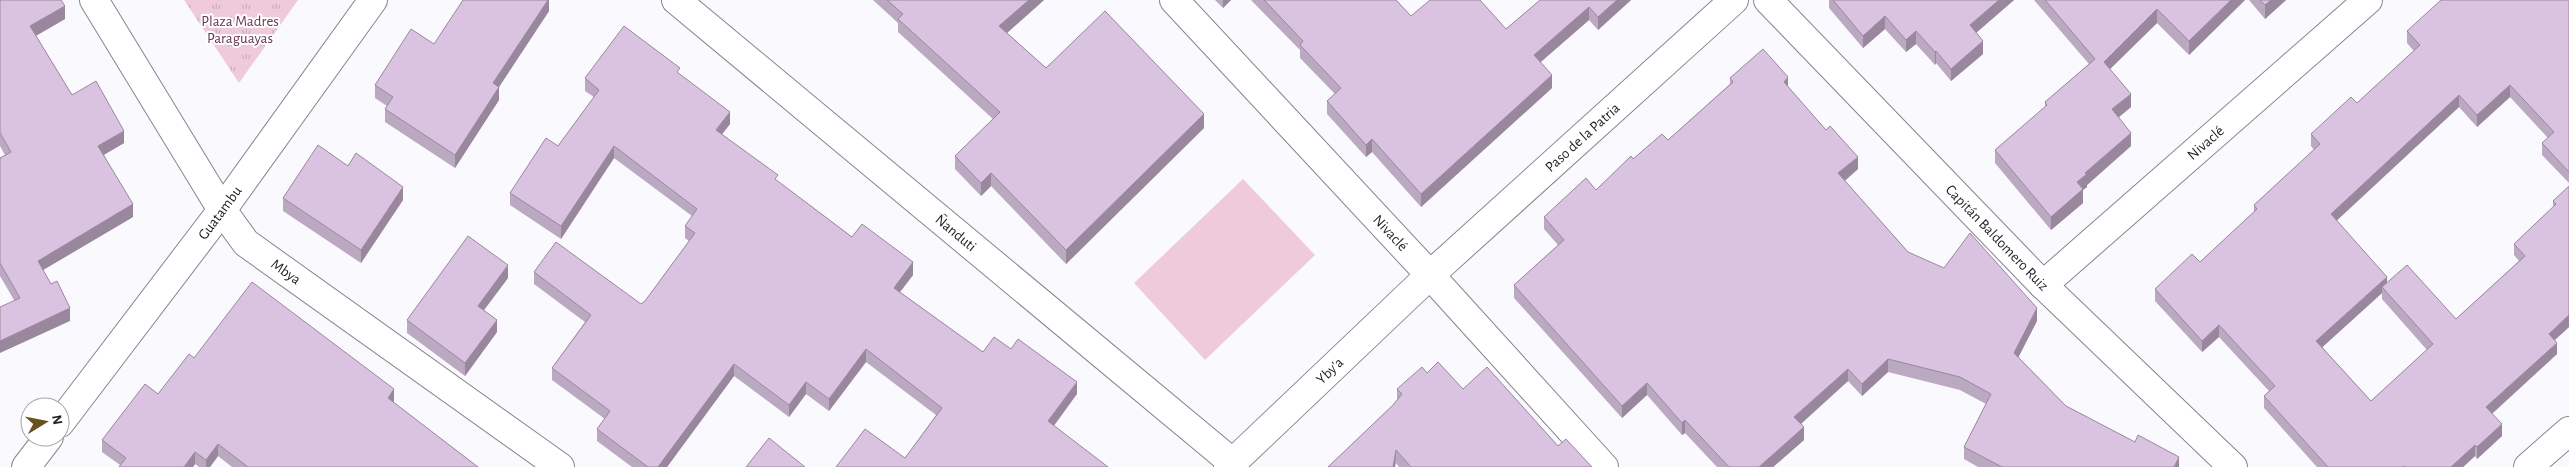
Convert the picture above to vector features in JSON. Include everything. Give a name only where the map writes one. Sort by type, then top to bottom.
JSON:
[{"type":"street","name":"Mbya","points":[[94,0],[222,210],[246,243],[560,467]]},
{"type":"street","name":"Guatambu","points":[[70,410],[222,210],[373,0]]},
{"type":"street","name":"Ñanduti","points":[[676,0],[1231,466]]},
{"type":"street","name":"Nivaclé","points":[[1174,0],[1430,275],[1604,467]]},
{"type":"street","name":"Paso de la Patria","points":[[1430,275],[1734,0]]},
{"type":"street","name":"Capitán Baldomero Ruiz","points":[[1768,0],[2043,285],[2233,467]]},
{"type":"street","name":"Nivaclé","points":[[2043,285],[2368,0]]},
{"type":"street","name":"Yby'a","points":[[1231,466],[1430,275]]},
{"type":"street","points":[[2528,467],[2569,432]]},
{"type":"street","points":[[26,467],[41,447]]},
{"type":"green space","name":"Plaza Madres Paraguayas","points":[[184,0],[298,0],[239,83]]},
{"type":"green space","points":[[1243,179],[1315,255],[1205,360],[1134,283]]},
{"type":"building","points":[[0,0],[61,0],[65,6],[30,26],[72,95],[96,81],[124,131],[98,146],[133,204],[38,261],[51,284],[57,281],[70,308],[0,341],[0,307],[20,298],[0,263],[0,158],[11,152],[0,133]]},
{"type":"building","points":[[463,0],[548,0],[493,83],[499,87],[455,155],[385,109],[393,97],[375,85],[411,29],[434,44]]},
{"type":"building","points":[[887,0],[1029,0],[999,26],[1046,68],[1105,11],[1204,114],[1066,250],[991,173],[981,183],[955,156],[1000,112],[898,19],[903,14]]},
{"type":"building","points":[[1264,0],[1396,0],[1411,16],[1430,0],[1480,0],[1506,29],[1540,0],[1617,0],[1598,17],[1589,7],[1534,55],[1552,75],[1421,194],[1372,139],[1366,145],[1327,101],[1341,88],[1300,45],[1303,41]]},
{"type":"building","points":[[1833,0],[1999,0],[1970,25],[1983,41],[1951,69],[1916,31],[1906,40],[1885,16],[1863,36]]},
{"type":"building","points":[[2045,0],[2231,0],[2189,41],[2157,9],[2104,62],[2131,94],[2112,109],[2131,133],[2085,173],[2087,174],[2077,182],[2083,189],[2051,217],[1995,150],[2047,105],[2045,102],[2095,59]]},
{"type":"building","points":[[2260,0],[2271,0],[2265,5]]},
{"type":"building","points":[[2441,0],[2569,0],[2569,172],[2542,143],[2554,132],[2510,85],[2477,115],[2459,95],[2331,214],[2387,277],[2316,341],[2371,401],[2433,344],[2382,287],[2407,265],[2456,319],[2525,256],[2514,244],[2556,204],[2553,201],[2569,186],[2569,315],[2549,334],[2557,343],[2486,407],[2502,424],[2451,467],[2328,467],[2264,396],[2275,386],[2219,325],[2202,341],[2155,289],[2192,254],[2200,262],[2257,209],[2254,205],[2320,144],[2311,134],[2351,97],[2357,103],[2420,45],[2407,31]]},
{"type":"building","points":[[624,26],[680,68],[677,72],[730,112],[716,130],[778,175],[775,179],[852,237],[862,224],[913,262],[894,288],[983,352],[994,337],[1011,349],[1018,339],[1077,382],[1048,421],[1108,467],[836,467],[865,429],[905,458],[942,408],[866,349],[829,399],[806,382],[789,405],[734,364],[658,467],[648,467],[597,429],[610,411],[552,368],[591,315],[534,272],[556,242],[641,304],[695,233],[685,226],[697,209],[614,146],[561,226],[510,193],[546,138],[558,146],[599,90],[585,78]]},
{"type":"building","points":[[1763,49],[1788,77],[1784,82],[1826,130],[1830,126],[1858,157],[1838,173],[1908,252],[1944,268],[1970,233],[2037,308],[2014,353],[2066,406],[2135,442],[2138,435],[2179,457],[2174,467],[2002,467],[1964,447],[1991,394],[1960,377],[1888,359],[1862,384],[1848,369],[1794,417],[1804,427],[1759,467],[1729,467],[1685,420],[1682,423],[1647,383],[1622,406],[1514,285],[1564,240],[1544,217],[1586,178],[1596,190],[1631,156],[1633,159],[1662,134],[1668,140],[1733,82],[1730,78]]},
{"type":"building","points":[[318,145],[348,166],[356,153],[403,187],[361,250],[283,198]]},
{"type":"building","points":[[468,236],[508,265],[478,306],[497,320],[465,363],[407,320]]},
{"type":"building","points":[[252,282],[394,389],[388,398],[478,467],[248,467],[218,444],[206,460],[195,452],[184,467],[119,467],[126,458],[102,440],[145,384],[158,394],[189,354],[194,358]]},
{"type":"building","points":[[1438,362],[1463,389],[1487,367],[1558,446],[1566,439],[1592,467],[1411,467],[1396,450],[1393,467],[1328,467],[1393,405],[1402,394],[1397,389],[1422,367],[1427,373]]},
{"type":"building","points":[[769,438],[805,467],[746,467]]}]
